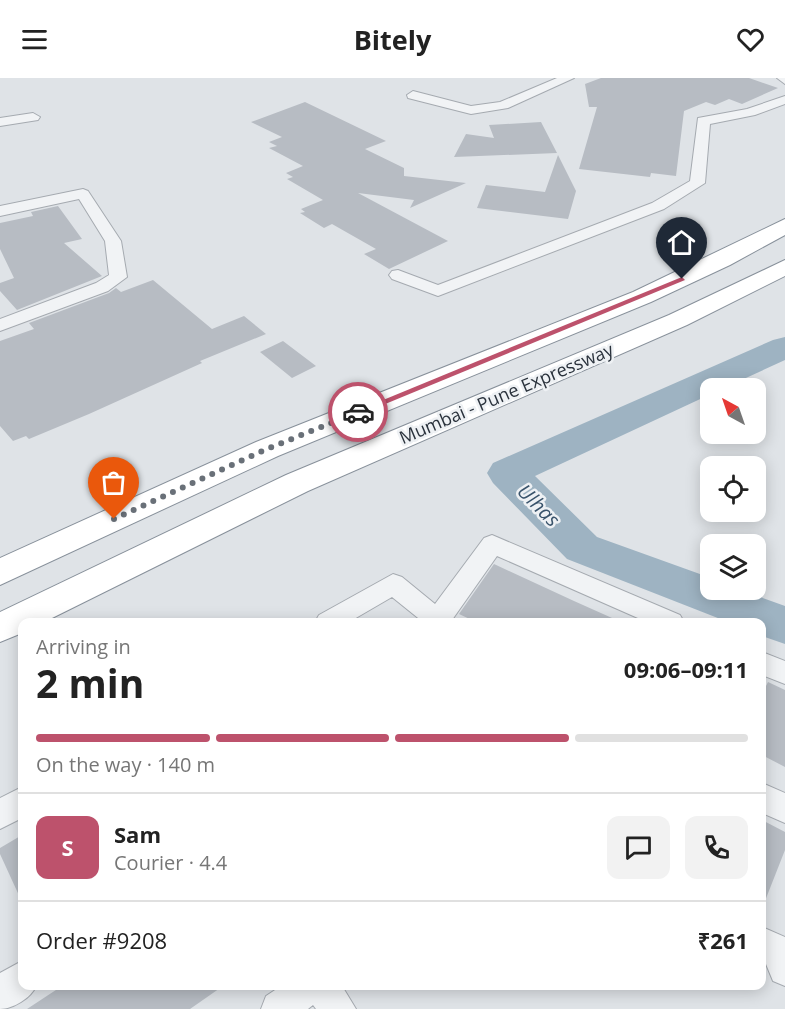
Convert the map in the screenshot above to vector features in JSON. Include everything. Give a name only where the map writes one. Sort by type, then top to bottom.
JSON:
[{"type":"highway","name":"Mumbai - Pune Expressway","points":[[0,572],[267,449],[642,297],[722,260],[785,226]]},
{"type":"highway","name":"Mumbai - Pune Expressway","points":[[20,618],[297,483],[678,320],[785,267]]},
{"type":"highway","name":"Mumbai - Pune Expressway","points":[[0,628],[18,619]]},
{"type":"street","points":[[413,95],[471,110],[503,105],[568,78]]},
{"type":"street","points":[[398,275],[438,291],[658,206],[697,183],[703,121],[750,112],[785,99]]},
{"type":"street","points":[[0,122],[33,117]]},
{"type":"street","points":[[0,212],[83,194],[112,241],[118,277],[102,287],[0,324]]},
{"type":"street","points":[[441,618],[492,544],[662,618]]},
{"type":"street","points":[[335,618],[393,584],[435,618]]},
{"type":"street","points":[[766,665],[785,673]]},
{"type":"street","points":[[766,799],[785,809]]},
{"type":"street","points":[[0,815],[18,804]]},
{"type":"street","points":[[766,946],[778,952],[785,969]]},
{"type":"street","points":[[0,994],[18,981]]},
{"type":"street","points":[[279,1009],[304,990]]},
{"type":"street","points":[[324,990],[338,1009]]},
{"type":"building","points":[[601,78],[749,78],[778,88],[742,104],[729,99],[715,105],[706,102],[684,111],[676,176],[651,173],[650,177],[579,169],[597,107],[589,107],[585,84]]},
{"type":"building","points":[[305,102],[386,141],[365,149],[404,168],[404,176],[466,183],[410,208],[414,200],[358,193],[448,241],[389,269],[364,254],[376,249],[332,224],[324,228],[300,213],[305,212],[301,209],[323,200],[287,179],[293,177],[286,173],[303,166],[269,148],[277,146],[269,142],[282,137],[251,122]]},
{"type":"building","points":[[541,122],[557,153],[454,157],[466,134],[494,138],[489,125]]},
{"type":"building","points":[[558,155],[576,191],[568,219],[477,208],[486,185],[545,192]]},
{"type":"building","points":[[58,206],[82,239],[64,243],[102,276],[17,310],[0,291],[0,283],[14,278],[0,249],[0,223],[33,216],[31,212]]},
{"type":"building","points":[[153,280],[212,329],[244,316],[266,334],[200,361],[202,363],[89,414],[29,439],[26,436],[13,441],[0,426],[0,341],[34,329],[29,323],[109,293],[116,288],[121,292]]},
{"type":"building","points":[[283,341],[316,366],[292,378],[260,352]]},
{"type":"building","points":[[494,564],[612,618],[468,618],[459,614]]},
{"type":"building","points":[[768,682],[785,690],[785,767],[766,757],[766,686]]},
{"type":"building","points":[[766,822],[785,832],[785,850],[766,898]]},
{"type":"building","points":[[18,837],[18,893],[0,854],[0,848]]},
{"type":"building","points":[[56,990],[217,990],[190,1009],[27,1009]]},
{"type":"waterway","name":"Ulhas","points":[[785,347],[507,473],[582,548],[785,625]]},
{"type":"way so far","points":[[114,519],[267,449],[358,412]]},
{"type":"route","points":[[358,412],[682,279]]}]
